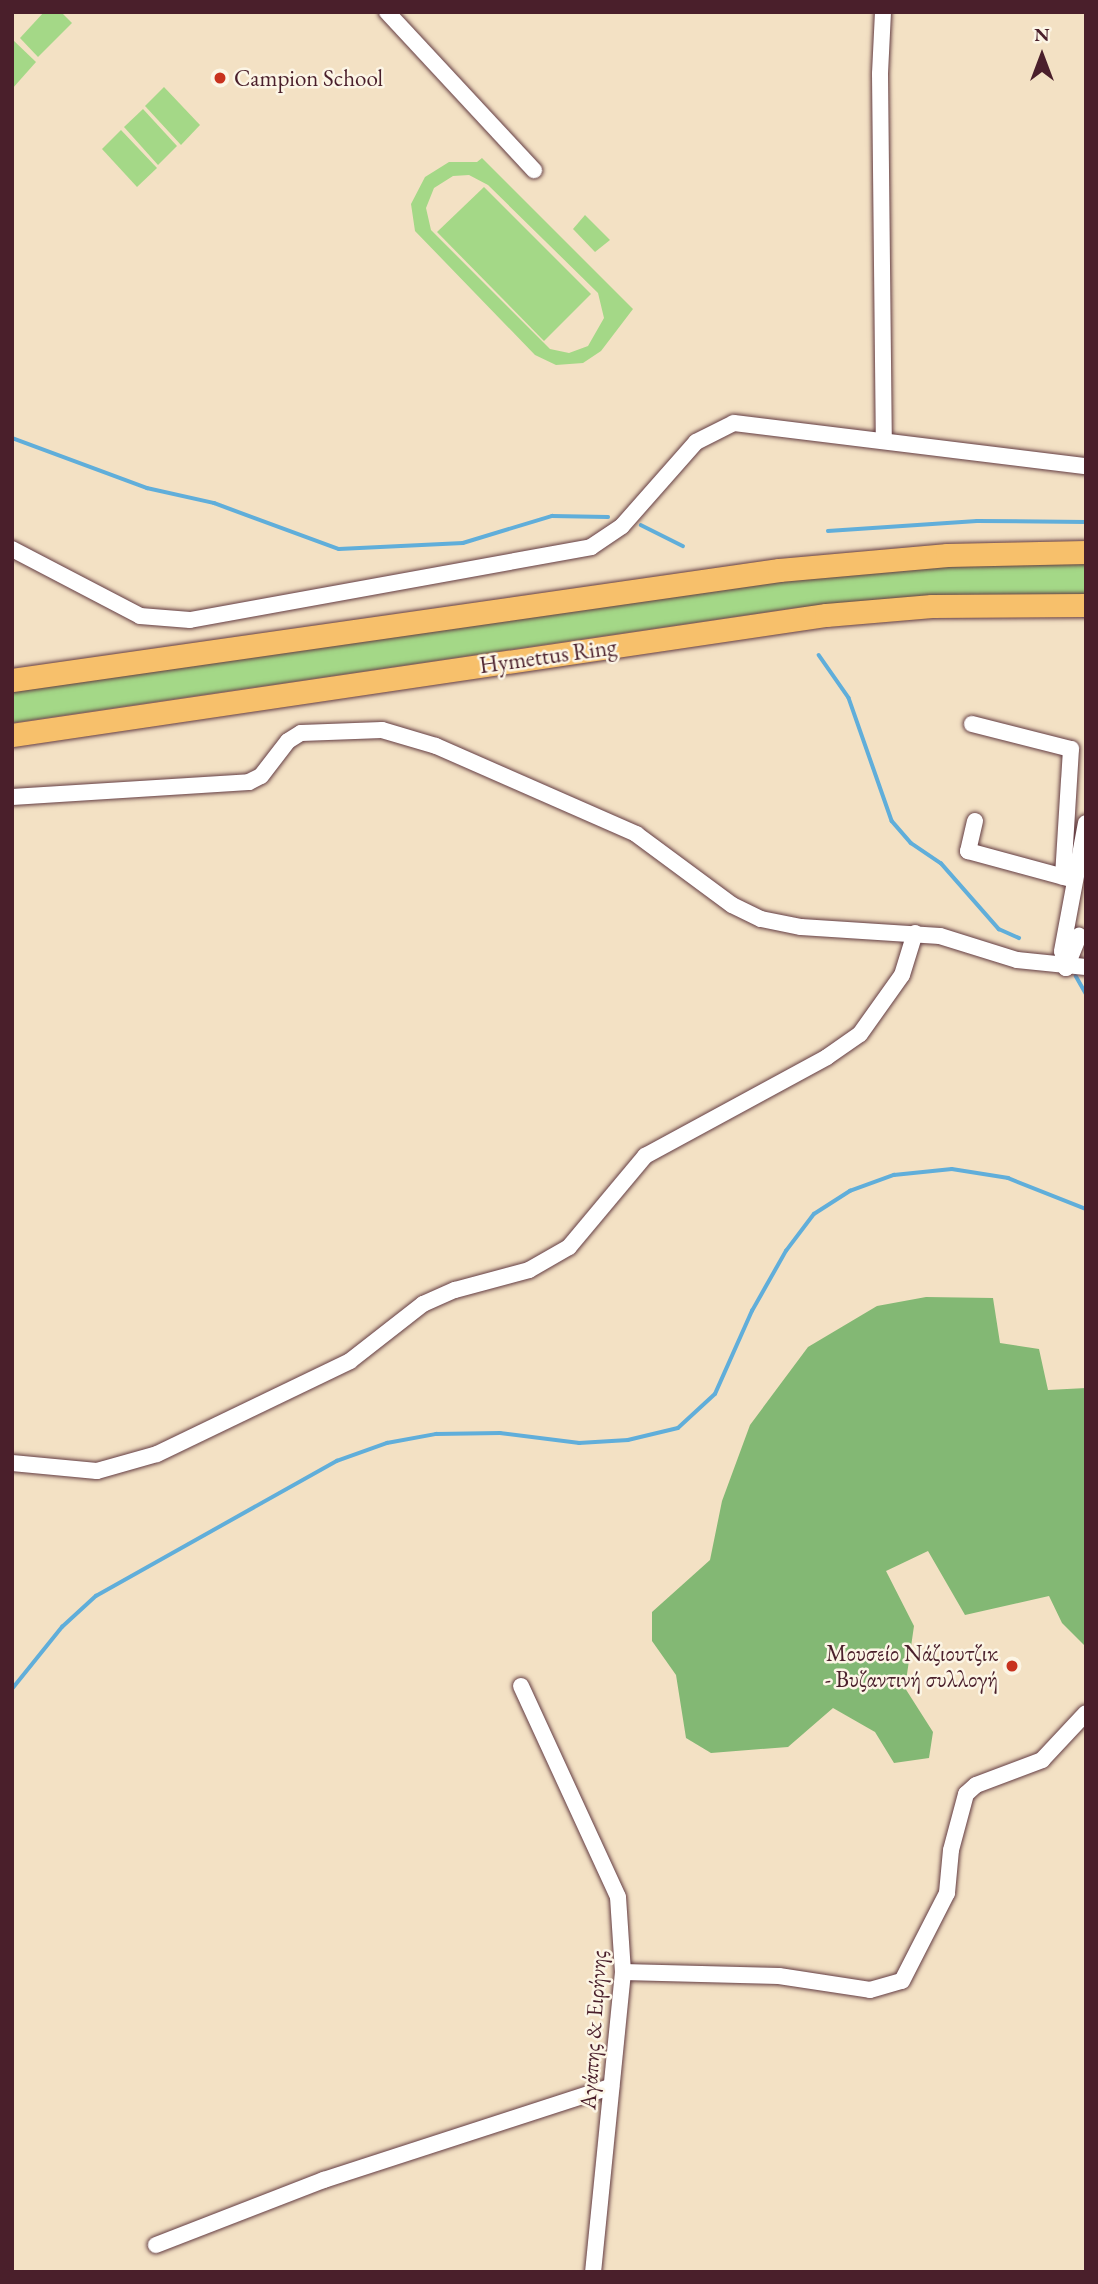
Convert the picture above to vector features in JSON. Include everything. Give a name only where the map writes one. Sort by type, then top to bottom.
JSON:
[{"type":"highway","points":[[12,681],[779,570],[947,555],[1086,552]]},
{"type":"highway","name":"Hymettus Ring","points":[[12,735],[826,615],[946,606],[1086,606]]},
{"type":"highway","points":[[12,745],[125,719]]},
{"type":"street","points":[[387,12],[534,170]]},
{"type":"street","points":[[883,12],[880,101],[884,440]]},
{"type":"street","points":[[12,549],[140,616],[163,621],[202,618],[591,547],[622,526],[695,442],[734,423],[1086,466]]},
{"type":"street","points":[[972,724],[1071,749],[1070,879],[1077,937],[1066,968]]},
{"type":"street","points":[[12,797],[249,782],[261,776],[288,741],[301,733],[382,730],[436,746],[636,834],[732,905],[761,919],[801,927],[915,933],[1029,962],[1066,968],[1086,967]]},
{"type":"street","points":[[975,821],[968,850],[1070,879]]},
{"type":"street","points":[[1070,879],[1086,823]]},
{"type":"street","points":[[12,1463],[97,1471],[157,1454],[350,1361],[423,1304],[455,1290],[529,1270],[569,1247],[645,1156],[827,1058],[860,1034],[902,975],[915,933]]},
{"type":"street","points":[[1029,962],[1077,937]]},
{"type":"street","name":"Αγάπης & Ειρήνης","points":[[521,1686],[618,1897],[623,1972],[593,2272]]},
{"type":"street","points":[[623,1972],[779,1976],[870,1990],[902,1980],[947,1893],[951,1850],[966,1794],[976,1785],[1042,1759],[1086,1713]]},
{"type":"street","points":[[156,2245],[324,2180],[611,2087]]},
{"type":"green space","points":[[44,12],[61,12],[72,23],[38,57],[20,38]]},
{"type":"green space","points":[[12,39],[36,62],[12,89]]},
{"type":"green space","points":[[164,87],[200,125],[181,145],[145,106]]},
{"type":"green space","points":[[143,109],[177,146],[158,165],[124,127]]},
{"type":"green space","points":[[121,130],[157,168],[137,187],[102,149]]},
{"type":"green space","points":[[482,158],[633,309],[601,351],[583,363],[556,365],[535,355],[415,231],[411,204],[425,177],[449,162],[477,162]],"holes":[[[469,175],[488,185],[598,293],[604,318],[588,346],[569,353],[550,349],[431,230],[426,208],[434,188],[453,176]]]},
{"type":"green space","points":[[484,187],[591,294],[544,341],[437,232]]},
{"type":"green space","points":[[585,215],[610,240],[595,252],[573,229]]},
{"type":"green space","points":[[1086,561],[1086,594],[942,595],[794,608],[12,723],[12,692],[864,567]]},
{"type":"green space","points":[[926,1297],[993,1298],[1000,1343],[1039,1349],[1048,1390],[1086,1388],[1086,1647],[1062,1623],[1049,1596],[965,1615],[928,1551],[886,1571],[914,1626],[905,1688],[933,1732],[929,1758],[894,1763],[875,1732],[833,1708],[788,1747],[711,1753],[686,1738],[676,1675],[652,1641],[652,1612],[710,1560],[722,1501],[750,1425],[808,1347],[877,1306]]},
{"type":"waterway","points":[[12,438],[147,488],[214,503],[339,549],[463,543],[552,516],[608,517]]},
{"type":"waterway","points":[[828,531],[977,521],[1086,522]]},
{"type":"waterway","points":[[641,525],[683,546]]},
{"type":"waterway","points":[[819,655],[849,698],[892,821],[911,843],[941,863],[999,929],[1019,938]]},
{"type":"waterway","points":[[1076,976],[1086,993]]},
{"type":"waterway","points":[[12,1689],[62,1627],[96,1596],[337,1461],[387,1443],[436,1434],[500,1433],[579,1443],[628,1440],[678,1428],[715,1394],[752,1311],[786,1251],[814,1214],[850,1191],[894,1175],[952,1169],[1008,1178],[1086,1209]]},
{"type":"place","name":"Campion School","points":[[220,78]]},
{"type":"place","name":"Μουσείο Νάζιουτζικ - Βυζαντινή συλλογή","points":[[1012,1666]]}]
